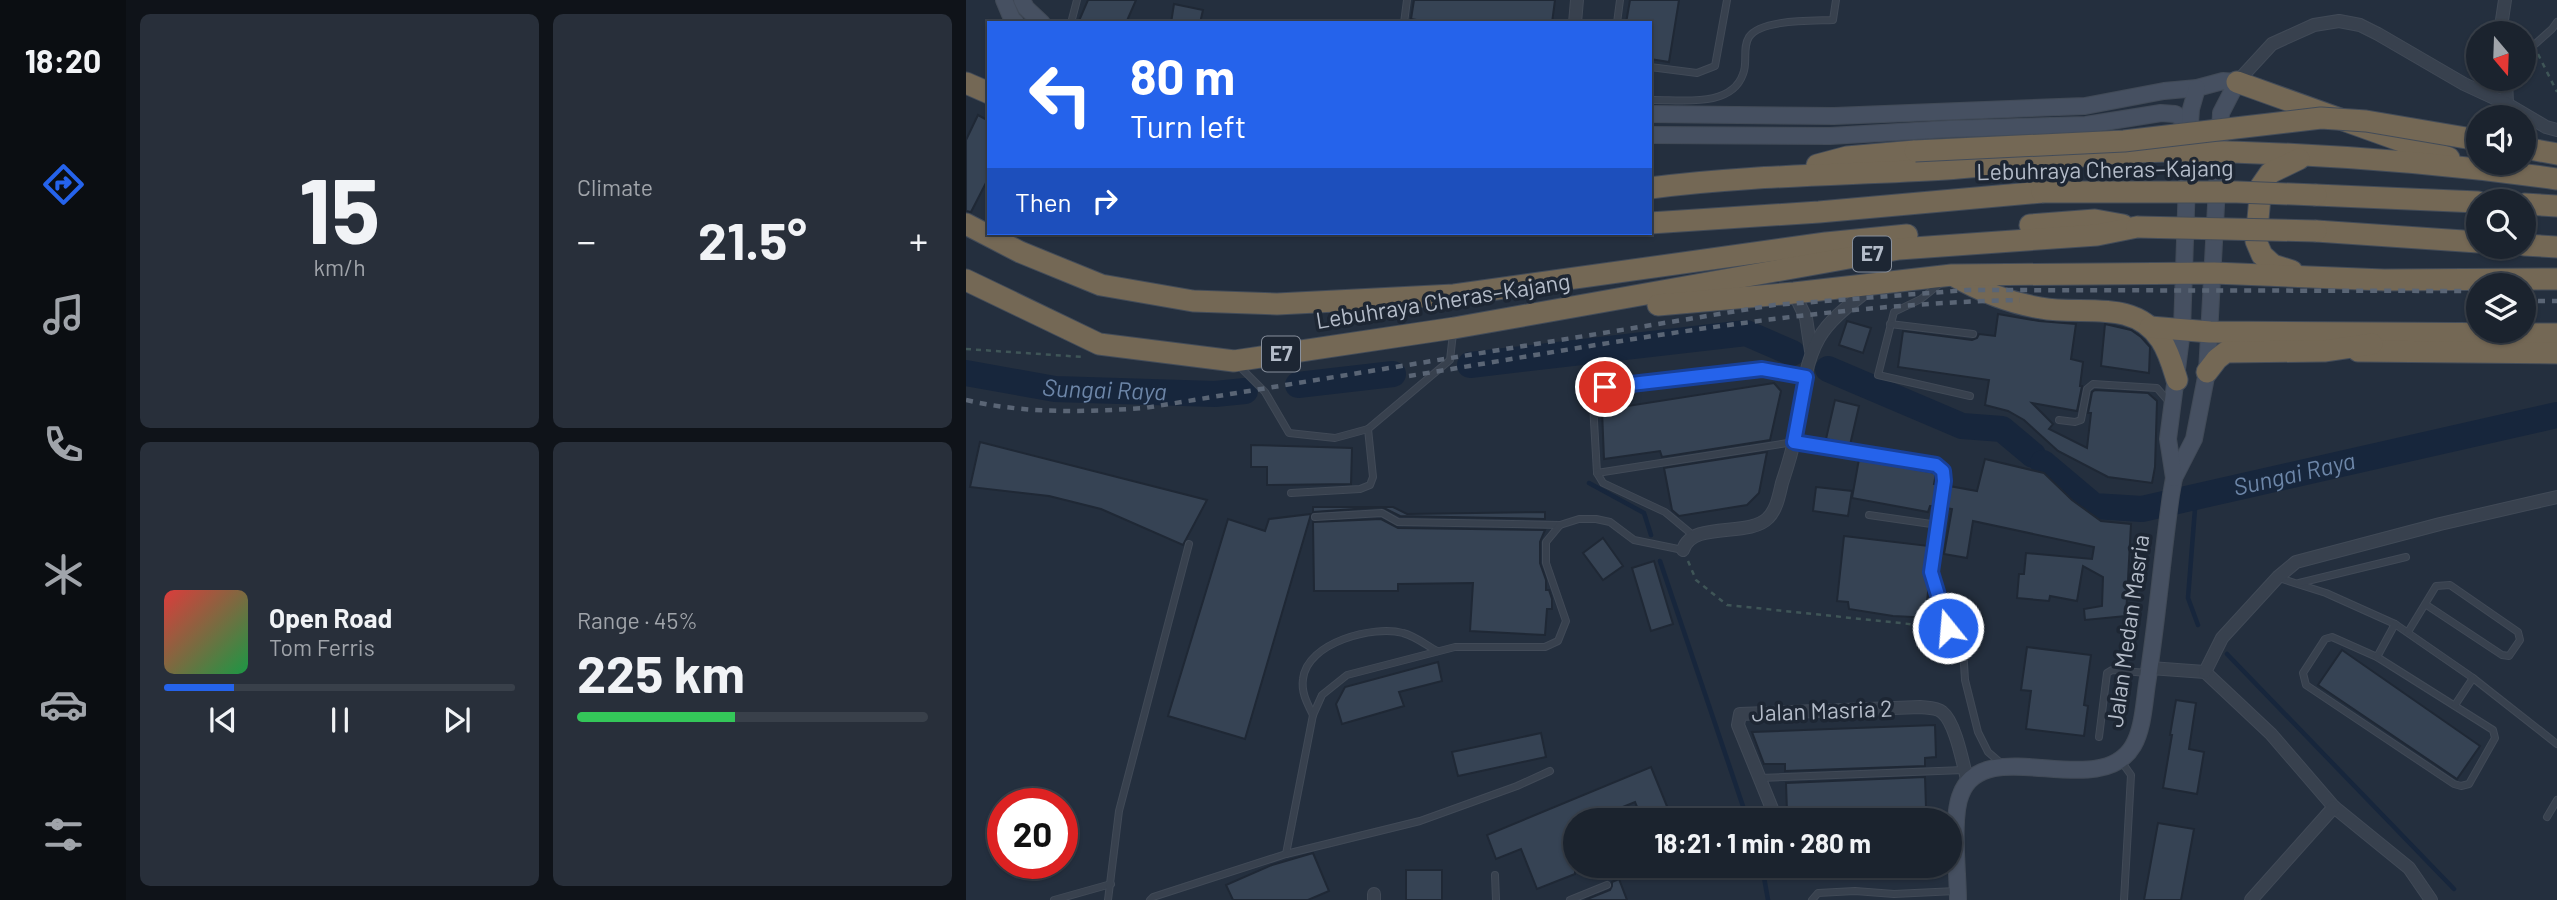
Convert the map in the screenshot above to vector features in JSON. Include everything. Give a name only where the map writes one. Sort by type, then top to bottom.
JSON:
[{"type":"highway","points":[[2237,82],[2466,163]]},
{"type":"highway","points":[[966,83],[987,92]]},
{"type":"highway","points":[[1767,178],[1847,157],[2124,141],[2321,118],[2366,121],[2466,138]]},
{"type":"highway","points":[[2536,150],[2557,154]]},
{"type":"highway","points":[[1652,188],[2188,151],[2466,166]]},
{"type":"highway","points":[[2304,276],[2273,265],[2262,254],[2256,242],[2261,186],[2270,173],[2305,157]]},
{"type":"highway","points":[[2530,175],[2557,179]]},
{"type":"highway","name":"Lebuhraya Cheras–Kajang","points":[[1652,223],[1819,212],[2042,192],[2237,192],[2466,201]]},
{"type":"highway","points":[[2536,205],[2557,206]]},
{"type":"highway","name":"Lebuhraya Cheras–Kajang","points":[[987,235],[1020,252],[1101,285],[1193,302],[1277,304],[1454,295],[1826,243],[2095,220],[2137,227]]},
{"type":"highway","name":"Lebuhraya Cheras–Kajang","points":[[966,224],[987,235]]},
{"type":"highway","name":"E7","points":[[1609,301],[1899,249],[2097,235],[2137,227],[2316,231],[2466,241]]},
{"type":"highway","points":[[2536,246],[2557,247]]},
{"type":"highway","points":[[1609,301],[1655,305],[1952,275],[2214,273],[2384,280],[2557,279]]},
{"type":"highway","points":[[1952,275],[1979,290],[2008,301],[2043,309],[2116,311],[2134,316],[2150,327],[2161,340],[2178,380]]},
{"type":"highway","name":"Lebuhraya Cheras–Kajang","points":[[966,280],[1099,344],[1234,360],[1454,328],[1609,301]]},
{"type":"highway","points":[[2150,327],[2210,332],[2557,334]]},
{"type":"highway","points":[[2324,351],[2403,341],[2433,334]]},
{"type":"highway","points":[[2207,372],[2226,352],[2557,353]]},
{"type":"street","points":[[1004,0],[1014,21]]},
{"type":"street","points":[[1022,0],[1026,9],[1040,21]]},
{"type":"street","points":[[1575,21],[1577,0]]},
{"type":"street","points":[[2502,21],[2505,0]]},
{"type":"street","points":[[1652,114],[1834,116],[2071,106],[2197,88],[2223,81],[2237,82],[2272,44],[2314,25],[2339,22],[2360,25],[2454,79],[2507,104],[2546,127],[2557,130]]},
{"type":"street","name":"Jalan Medan Masria","points":[[1966,776],[1975,777],[2004,766],[2086,771],[2106,768],[2120,760],[2133,747],[2140,729],[2149,671],[2174,478],[2193,439],[2207,372],[2221,113],[2237,82]]},
{"type":"street","name":"Jalan Medan Masria","points":[[2174,478],[2168,439],[2178,380],[2188,151],[2191,109],[2197,88]]},
{"type":"street","points":[[2506,91],[2507,104]]},
{"type":"street","points":[[1652,135],[1830,136],[2086,125],[2161,113],[2175,114],[2190,123]]},
{"type":"street","points":[[1683,550],[1685,542],[1693,536],[1767,520],[1776,505],[1794,442],[1811,355],[1819,336],[1830,323],[1879,282]]},
{"type":"street","points":[[1794,293],[1806,318],[1811,355]]},
{"type":"street","points":[[1595,392],[1605,387],[1762,369],[1806,377]]},
{"type":"street","points":[[2205,672],[2222,638],[2278,577],[2296,562],[2557,497]]},
{"type":"street","points":[[2149,671],[2205,672],[2271,734],[2334,807],[2409,868],[2431,900]]},
{"type":"street","name":"Jalan Masria 2","points":[[1772,808],[1738,725],[1740,715],[1935,708],[1950,722],[1966,776]]},
{"type":"street","points":[[1958,808],[1966,776]]},
{"type":"street","points":[[2251,900],[2334,807]]},
{"type":"lane","points":[[1404,21],[1407,0]]},
{"type":"lane","points":[[1617,21],[1620,0]]},
{"type":"lane","points":[[1652,66],[1697,73],[1714,66],[1727,0]]},
{"type":"lane","points":[[1652,100],[1716,99],[1728,93],[1738,85],[1745,72],[1746,49],[1750,36],[1762,28],[1783,23],[1833,20],[1836,0]]},
{"type":"lane","points":[[1072,21],[1081,1]]},
{"type":"lane","points":[[2536,43],[2557,22]]},
{"type":"lane","points":[[1952,275],[1921,299],[1894,312],[1878,375],[1970,396]]},
{"type":"lane","points":[[1890,324],[1973,334]]},
{"type":"lane","points":[[1234,360],[1265,392],[1289,433],[1335,438],[1368,429],[1450,360],[1454,328]]},
{"type":"lane","points":[[2059,420],[2081,420],[2087,389],[2094,384],[2159,389],[2174,408]]},
{"type":"lane","points":[[1595,392],[1592,404],[1597,473],[1603,483],[1665,512],[1693,536]]},
{"type":"lane","points":[[1291,493],[1360,489],[1370,485],[1373,477],[1368,429]]},
{"type":"lane","points":[[1597,473],[1794,442],[1936,465],[1943,471],[1944,481],[1931,572],[1948,628],[1958,635],[1963,647],[1965,680],[1978,732],[1988,752],[2004,766]]},
{"type":"lane","points":[[1315,517],[1382,513],[1398,522],[1560,525],[1579,519],[1596,519],[1611,522],[1634,540],[1683,550]]},
{"type":"lane","points":[[1869,515],[1938,525]]},
{"type":"lane","points":[[1286,855],[1312,715],[1322,695],[1347,675],[1455,647],[1545,647],[1558,641],[1566,621],[1546,563],[1546,542],[1560,525]]},
{"type":"lane","points":[[1108,900],[1119,811],[1189,544]]},
{"type":"lane","points":[[2297,584],[2406,557]]},
{"type":"lane","points":[[2278,577],[2326,593],[2395,624],[2473,678],[2557,744]]},
{"type":"lane","points":[[2408,632],[2425,604],[2436,586],[2450,585],[2518,632],[2520,640],[2509,656],[2502,655],[2425,604]]},
{"type":"lane","points":[[2377,657],[2395,624]]},
{"type":"lane","points":[[1312,715],[1303,694],[1303,675],[1316,655],[1344,638],[1383,630],[1405,633],[1437,652]]},
{"type":"lane","points":[[2340,638],[2377,657],[2455,705],[2493,730],[2495,738],[2469,784],[2461,786],[2306,685],[2303,673],[2325,639],[2340,638]]},
{"type":"lane","points":[[2099,737],[2107,673],[2112,670],[2149,671]]},
{"type":"lane","points":[[2455,705],[2473,678]]},
{"type":"lane","points":[[2120,760],[2130,775],[2124,900]]},
{"type":"lane","points":[[1150,900],[1286,855],[1420,821],[1517,786],[1550,771]]},
{"type":"lane","points":[[1760,778],[1966,776]]},
{"type":"lane","points":[[2547,817],[2557,800]]},
{"type":"lane","points":[[1495,876],[1496,900]]},
{"type":"lane","points":[[1054,900],[1111,884]]},
{"type":"lane","points":[[1570,900],[1607,885]]},
{"type":"lane","points":[[1812,900],[1818,893],[1855,891],[1894,897],[1958,895]]},
{"type":"path","points":[[2536,49],[2557,92]]},
{"type":"path","points":[[966,349],[1085,357]]},
{"type":"path","points":[[1683,550],[1696,580],[1727,605],[1948,628]]},
{"type":"building","points":[[1088,0],[1136,0],[1127,21],[1079,21]]},
{"type":"building","points":[[1414,0],[1555,0],[1552,21],[1411,19]]},
{"type":"building","points":[[1630,0],[1679,0],[1669,62],[1652,59],[1652,21],[1626,21]]},
{"type":"building","points":[[1174,4],[1203,10],[1200,21],[1171,21]]},
{"type":"building","points":[[978,115],[987,120],[987,181],[971,212],[966,211],[966,140]]},
{"type":"building","points":[[1998,314],[2076,324],[2071,359],[2083,362],[2077,411],[2032,403],[2053,424],[2049,429],[2087,448],[2091,413],[2088,413],[2092,392],[2148,393],[2157,401],[2152,483],[2108,477],[2058,451],[2024,420],[2008,411],[1985,405],[1989,380],[1898,367],[1903,331],[1972,340],[1979,334],[1995,336]]},
{"type":"building","points":[[1847,321],[1871,328],[1863,353],[1839,345]]},
{"type":"building","points":[[2105,324],[2131,330],[2150,347],[2149,373],[2101,366]]},
{"type":"building","points":[[1774,383],[1781,391],[1770,440],[1662,457],[1660,451],[1604,459],[1602,410]]},
{"type":"building","points":[[1835,400],[1859,406],[1850,445],[1826,439]]},
{"type":"building","points":[[980,442],[1207,500],[1183,545],[1101,509],[1049,496],[970,487]]},
{"type":"building","points":[[1251,445],[1352,448],[1351,484],[1267,485],[1267,467],[1251,467]]},
{"type":"building","points":[[1767,452],[1759,493],[1747,505],[1679,516],[1672,510],[1664,468]]},
{"type":"building","points":[[1859,459],[1936,473],[1934,484],[1938,485],[1935,506],[1930,506],[1928,512],[1852,498]]},
{"type":"building","points":[[1985,459],[2044,473],[2072,500],[2101,521],[2131,524],[2126,616],[2085,620],[2084,609],[2102,606],[2103,577],[2083,566],[2077,601],[2050,596],[2049,601],[2017,598],[2019,574],[2024,574],[2026,553],[2092,559],[2094,547],[1973,521],[1967,558],[1944,554],[1952,509],[1946,508],[1949,486],[1977,491]]},
{"type":"building","points":[[1816,487],[1852,491],[1848,516],[1813,511]]},
{"type":"building","points":[[1313,507],[1382,507],[1313,512]]},
{"type":"building","points":[[1382,507],[1393,507],[1407,514],[1545,512],[1545,519],[1400,516]]},
{"type":"building","points":[[1311,514],[1245,739],[1168,716],[1228,519],[1265,531],[1269,519]]},
{"type":"building","points":[[1381,519],[1398,528],[1545,530],[1540,542],[1540,563],[1546,580],[1546,590],[1549,590],[1552,599],[1552,609],[1547,609],[1545,635],[1470,631],[1473,583],[1398,584],[1398,591],[1314,591],[1313,522]]},
{"type":"building","points":[[1844,536],[1929,546],[1925,572],[1929,583],[1927,602],[1934,602],[1932,618],[1893,616],[1849,609],[1848,602],[1837,601]]},
{"type":"building","points":[[1603,538],[1623,566],[1603,580],[1583,553]]},
{"type":"building","points":[[1654,561],[1673,624],[1651,631],[1632,568]]},
{"type":"building","points":[[2027,647],[2091,655],[2084,705],[2088,706],[2084,736],[2026,729],[2031,691],[2021,690]]},
{"type":"building","points":[[2342,650],[2480,746],[2457,779],[2318,685]]},
{"type":"building","points":[[1438,662],[1442,681],[1399,692],[1404,706],[1342,724],[1336,704],[1345,687]]},
{"type":"building","points":[[2176,700],[2196,703],[2189,749],[2204,752],[2197,794],[2163,788]]},
{"type":"building","points":[[1935,725],[1936,757],[1925,758],[1925,766],[1785,771],[1785,764],[1764,764],[1752,732]]},
{"type":"building","points":[[1541,733],[1546,757],[1458,776],[1452,752]]},
{"type":"building","points":[[1651,767],[1668,808],[1638,808],[1635,802],[1620,808],[1563,808],[1565,878],[1537,889],[1521,849],[1496,859],[1487,835]]},
{"type":"building","points":[[1925,777],[1926,808],[1787,808],[1786,783]]},
{"type":"building","points":[[2158,823],[2194,829],[2181,900],[2144,900]]},
{"type":"building","points":[[1313,853],[1329,891],[1308,900],[1233,900],[1226,885],[1272,865]]},
{"type":"building","points":[[1406,870],[1442,870],[1442,900],[1406,900]]},
{"type":"building","points":[[1619,879],[1627,900],[1585,900],[1610,890],[1612,882]]},
{"type":"waterway","name":"Sungai Raya","points":[[1470,365],[1746,333],[1792,353]]},
{"type":"waterway","name":"Sungai Raya","points":[[1828,369],[1962,426],[2002,429],[2033,455]]},
{"type":"waterway","name":"Sungai Raya","points":[[966,373],[1055,389],[1215,394],[1245,391]]},
{"type":"waterway","name":"Sungai Raya","points":[[1298,385],[1393,374]]},
{"type":"waterway","name":"Sungai Raya","points":[[2043,463],[2094,506],[2142,509],[2557,415]]},
{"type":"waterway","points":[[1589,483],[1644,513],[1651,535]]},
{"type":"waterway","points":[[2196,496],[2188,598],[2198,625]]},
{"type":"waterway","points":[[1660,561],[1744,808]]},
{"type":"waterway","points":[[2227,654],[2454,889]]},
{"type":"waterway","points":[[1764,878],[1768,900]]},
{"type":"railway","points":[[966,400],[1011,408],[1055,411],[1145,408],[1774,305],[1968,290],[2466,291]]},
{"type":"railway","points":[[1409,376],[1789,317],[1943,303],[2020,300]]},
{"type":"railway","points":[[2536,301],[2557,301]]},
{"type":"route","points":[[1605,387],[1762,369],[1806,377],[1794,442],[1936,465],[1943,471],[1944,481],[1931,572],[1948,628]]}]
